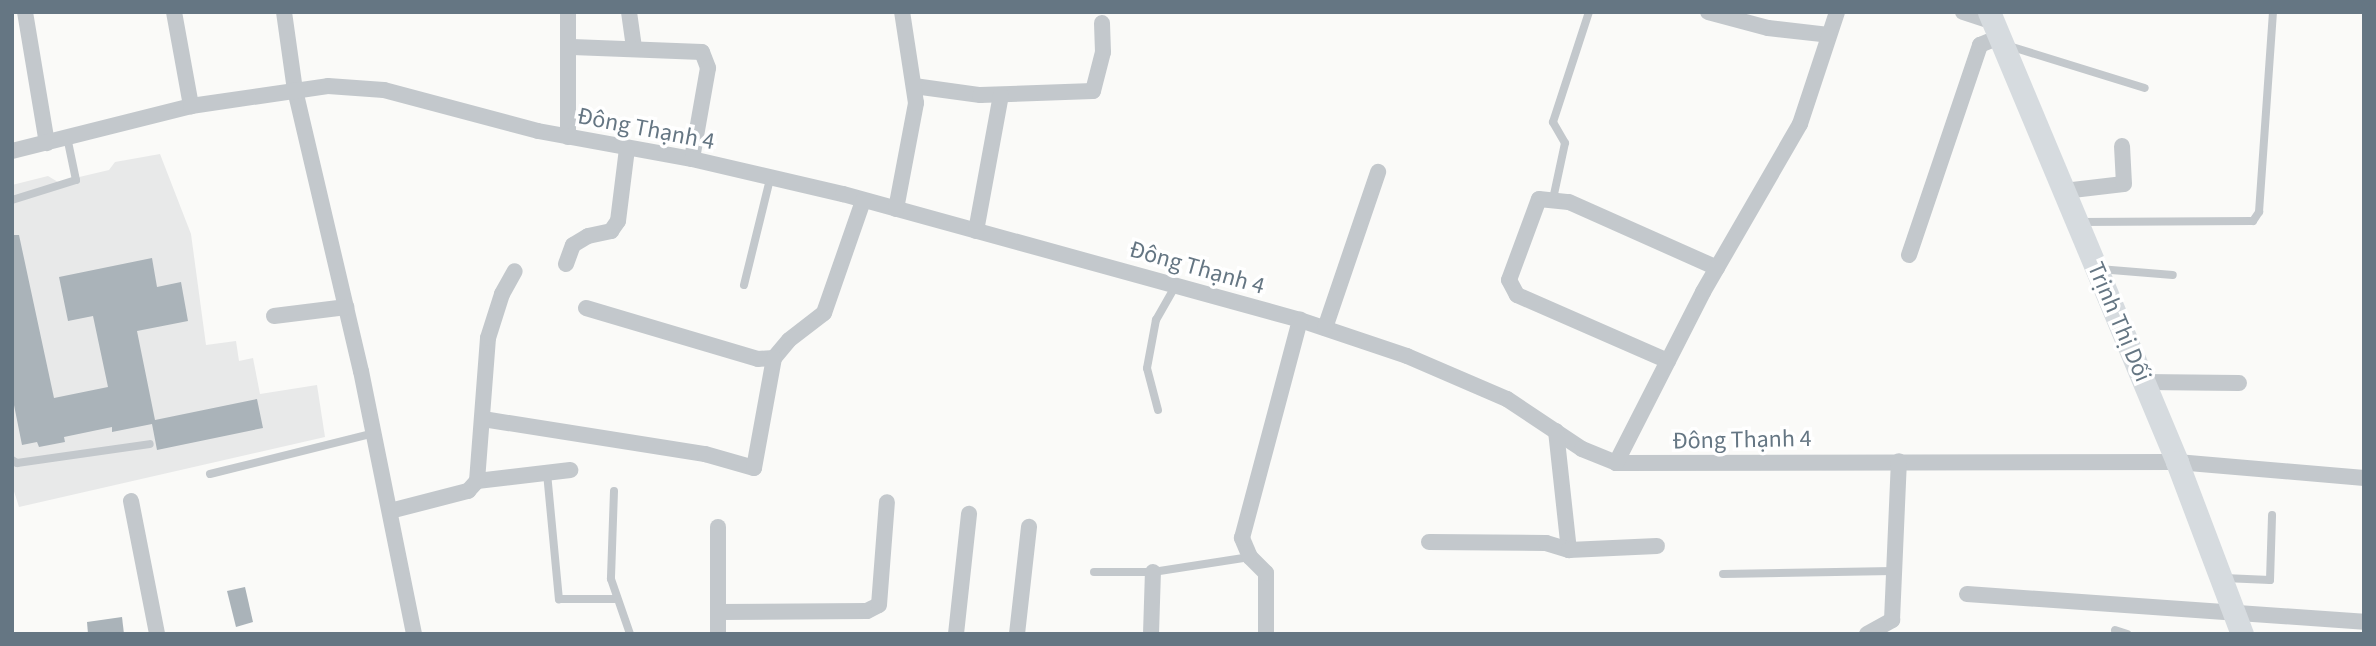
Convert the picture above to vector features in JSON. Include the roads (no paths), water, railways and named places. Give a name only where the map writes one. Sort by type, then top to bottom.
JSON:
[{"type":"main road","name":"Trịnh Thị Dối","points":[[1996,29],[2177,462],[2238,624]]},
{"type":"street","points":[[24,12],[47,143]]},
{"type":"street","points":[[174,12],[191,106]]},
{"type":"street","points":[[284,12],[295,90],[374,433],[414,634]]},
{"type":"street","points":[[568,12],[572,47],[568,137]]},
{"type":"street","points":[[629,12],[634,50]]},
{"type":"street","points":[[896,209],[916,103],[902,12]]},
{"type":"street","points":[[1707,12],[1768,28],[1829,35]]},
{"type":"street","points":[[1616,463],[1717,268],[1800,124],[1837,12]]},
{"type":"street","points":[[1909,255],[1980,45],[1996,29],[1963,12]]},
{"type":"street","points":[[914,86],[1001,95],[1093,91],[1103,52],[1102,23]]},
{"type":"street","points":[[572,47],[702,52],[708,68],[692,159]]},
{"type":"street","name":"Đông Thạnh 4","points":[[12,151],[191,106],[328,86],[384,90],[568,137],[692,159],[896,209],[1300,320],[1407,356],[1507,399],[1556,431],[1616,463],[2177,462],[2364,478]]},
{"type":"street","points":[[976,231],[1001,95]]},
{"type":"street","points":[[2064,191],[2124,184],[2122,146]]},
{"type":"street","points":[[566,264],[573,245],[588,236],[611,232],[618,220],[627,149]]},
{"type":"street","points":[[1325,328],[1378,172]]},
{"type":"street","points":[[1668,361],[1517,295],[1509,280],[1539,199],[1569,202],[1717,268]]},
{"type":"street","points":[[483,419],[705,454],[754,468],[774,358],[789,340],[824,313],[863,201]]},
{"type":"street","points":[[390,511],[468,491],[477,481],[488,338],[502,294],[515,271]]},
{"type":"street","points":[[274,316],[346,307]]},
{"type":"street","points":[[586,309],[758,359],[774,358]]},
{"type":"street","points":[[1266,634],[1266,573],[1250,557],[1242,538],[1300,320]]},
{"type":"street","points":[[2144,382],[2239,383]]},
{"type":"street","points":[[1556,431],[1569,550]]},
{"type":"street","points":[[1867,634],[1892,627],[1899,461]]},
{"type":"street","points":[[477,481],[570,470]]},
{"type":"street","points":[[131,501],[156,634]]},
{"type":"street","points":[[718,612],[867,611],[879,605],[887,502]]},
{"type":"street","points":[[956,634],[969,514]]},
{"type":"street","points":[[718,527],[718,634]]},
{"type":"street","points":[[1017,634],[1029,527]]},
{"type":"street","points":[[1429,542],[1546,543],[1569,550],[1657,546]]},
{"type":"street","points":[[1151,634],[1153,572]]},
{"type":"street","points":[[1967,594],[2238,624],[2364,622]]},
{"type":"lane","points":[[1553,199],[1565,143],[1553,122],[1589,12]]},
{"type":"lane","points":[[2077,222],[2253,221],[2259,212],[2273,12]]},
{"type":"lane","points":[[1996,29],[2144,88]]},
{"type":"lane","points":[[12,200],[76,180],[66,137]]},
{"type":"lane","points":[[744,285],[771,179]]},
{"type":"lane","points":[[2096,269],[2173,275]]},
{"type":"lane","points":[[1158,410],[1147,368],[1156,320],[1176,285]]},
{"type":"lane","points":[[210,474],[374,433]]},
{"type":"lane","points":[[12,460],[150,444]]},
{"type":"lane","points":[[547,472],[559,599],[615,599]]},
{"type":"lane","points":[[614,491],[611,579],[615,599],[630,634]]},
{"type":"lane","points":[[2221,578],[2270,580],[2272,515]]},
{"type":"lane","points":[[1094,572],[1153,572],[1250,557]]},
{"type":"lane","points":[[1723,574],[1893,571]]},
{"type":"lane","points":[[2115,630],[2127,634]]}]
